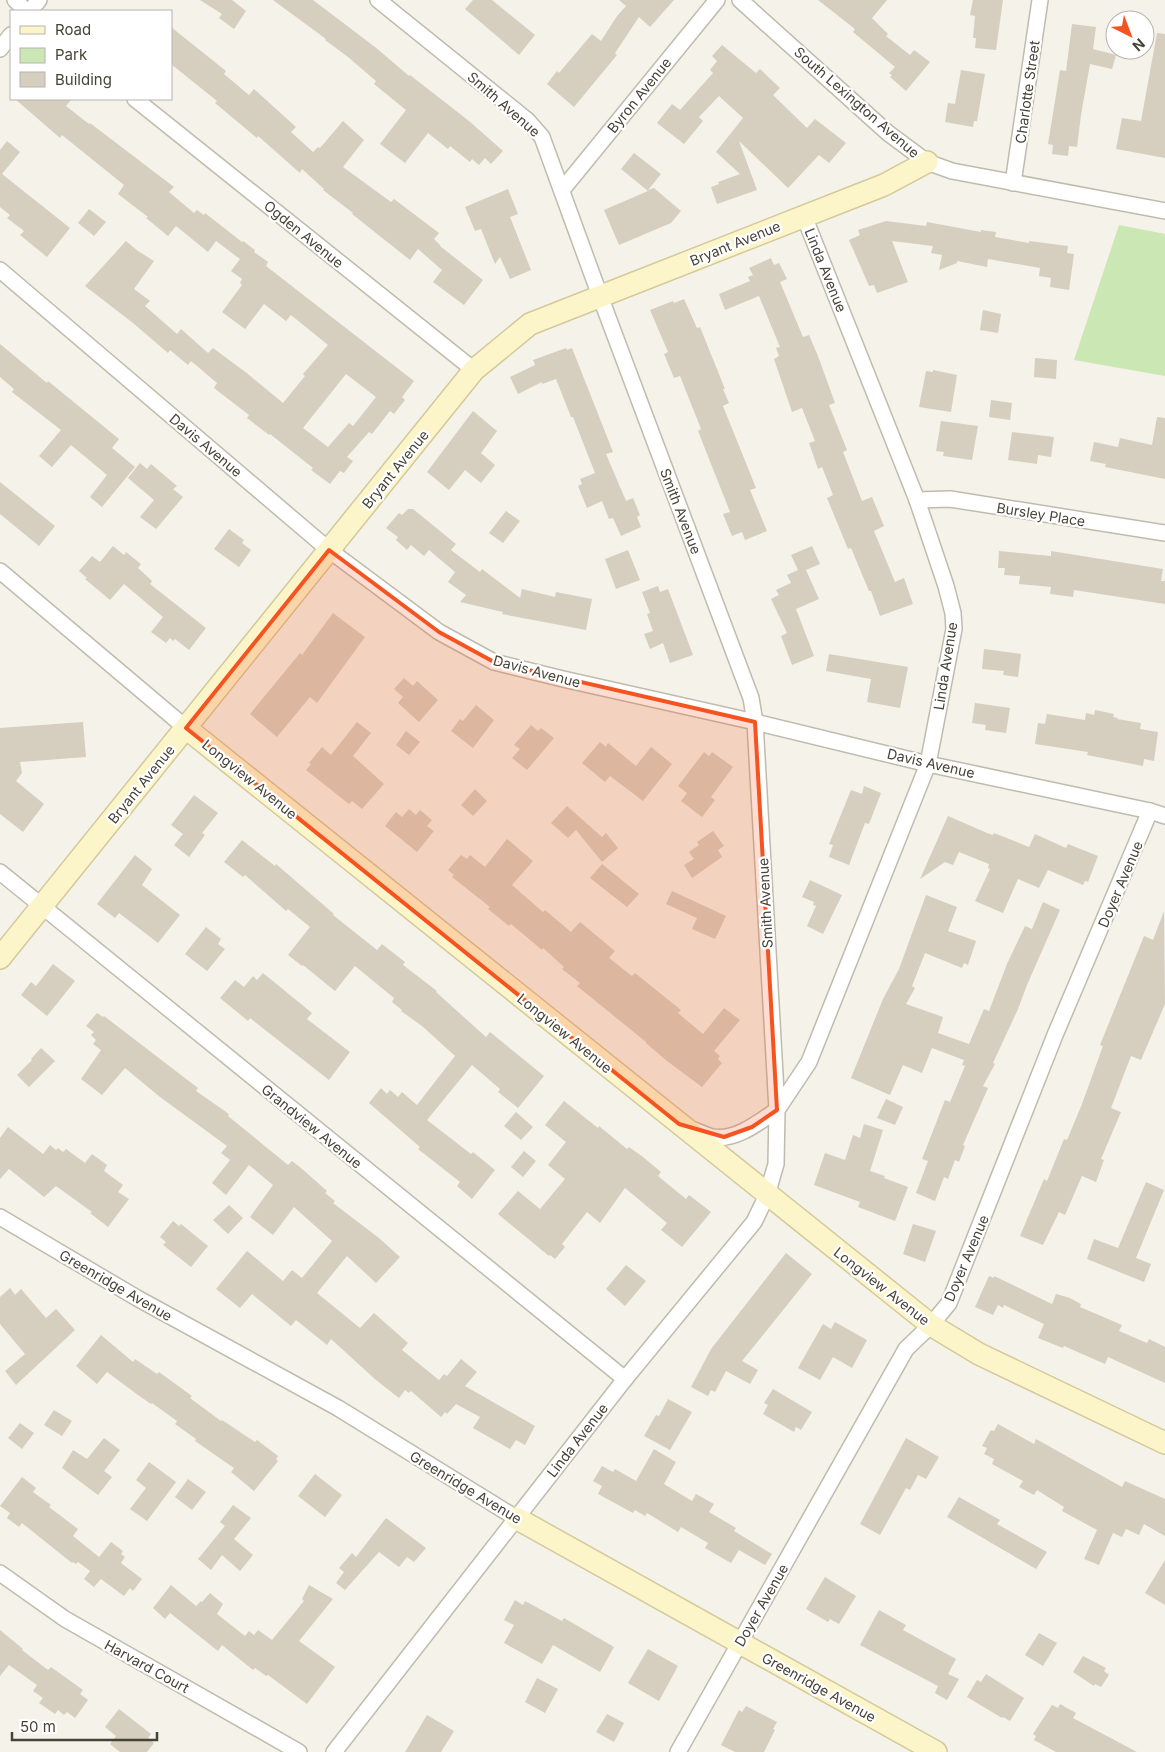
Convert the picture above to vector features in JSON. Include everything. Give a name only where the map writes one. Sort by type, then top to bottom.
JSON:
[{"type":"street","points":[[15,0],[25,10]]},
{"type":"street","points":[[31,10],[39,0]]},
{"type":"street","name":"Smith Avenue","points":[[378,0],[536,129],[542,137],[751,698],[755,722],[777,1110]]},
{"type":"street","name":"Byron Avenue","points":[[562,190],[717,0]]},
{"type":"street","name":"South Lexington Avenue","points":[[740,0],[888,132],[927,162],[952,171],[1165,211]]},
{"type":"street","name":"Charlotte Street","points":[[1013,183],[1040,0]]},
{"type":"street","points":[[0,49],[10,36]]},
{"type":"street","name":"Ogden Avenue","points":[[136,100],[474,370]]},
{"type":"street","name":"Bryant Avenue","points":[[0,958],[474,370],[530,324],[884,185],[927,162]]},
{"type":"street","name":"Linda Avenue","points":[[679,1124],[713,1137],[737,1134],[752,1127],[777,1110],[809,1062],[928,764],[954,629],[953,613],[946,586],[917,500],[804,216]]},
{"type":"street","name":"Davis Avenue","points":[[0,270],[329,550],[439,632],[494,662],[928,764],[1158,814]]},
{"type":"street","name":"Bursley Place","points":[[917,500],[950,499],[1165,533]]},
{"type":"street","name":"Longview Avenue","points":[[0,571],[186,728],[931,1325],[979,1354],[1165,1443]]},
{"type":"street","name":"Doyer Avenue","points":[[678,1752],[906,1349],[931,1325],[949,1303],[1055,1035],[1158,814]]},
{"type":"street","name":"Grandview Avenue","points":[[0,872],[625,1380]]},
{"type":"street","name":"Linda Avenue","points":[[334,1752],[625,1380],[754,1222],[767,1195],[776,1164],[777,1110]]},
{"type":"street","name":"Greenridge Avenue","points":[[0,1217],[137,1298],[338,1408],[516,1518],[936,1752]]},
{"type":"street","name":"Harvard Court","points":[[0,1573],[65,1619],[299,1752]]},
{"type":"highlighted area","points":[[329,550],[439,632],[494,662],[755,722],[777,1110],[752,1127],[724,1137],[679,1124],[186,728]]},
{"type":"green space","points":[[1119,225],[1165,234],[1165,376],[1074,360]]},
{"type":"building","points":[[200,0],[232,0],[246,11],[234,29],[219,18],[222,14]]},
{"type":"building","points":[[273,0],[313,0],[469,121],[503,151],[491,164],[485,158],[479,165],[472,159],[470,162],[450,146],[448,149],[428,133],[405,163],[380,144],[406,110],[374,84],[376,81],[348,57]]},
{"type":"building","points":[[473,0],[492,0],[535,35],[519,55],[465,9]]},
{"type":"building","points":[[619,0],[674,0],[650,27],[639,17],[615,53],[617,55],[574,107],[547,84],[557,71],[559,73],[592,34],[601,41],[617,16],[626,6]]},
{"type":"building","points":[[818,0],[887,0],[872,18],[888,34],[886,36],[910,55],[914,50],[930,62],[906,91],[890,77],[892,75],[889,73],[895,67],[853,32],[855,29]]},
{"type":"building","points":[[973,0],[1003,0],[996,50],[975,48],[976,38],[973,38],[975,16],[970,15]]},
{"type":"building","points":[[1072,24],[1096,27],[1093,49],[1105,52],[1105,60],[1115,60],[1112,69],[1090,64],[1077,147],[1069,146],[1068,156],[1052,154],[1053,145],[1048,144],[1060,70],[1066,71]]},
{"type":"building","points":[[172,28],[226,71],[224,74],[249,95],[254,89],[296,127],[291,132],[313,152],[318,147],[320,148],[343,121],[364,140],[343,167],[391,202],[394,199],[439,233],[434,239],[440,246],[483,280],[464,305],[433,282],[442,270],[418,249],[410,260],[323,190],[302,169],[300,173],[258,136],[257,138],[215,103],[217,101],[172,65]]},
{"type":"building","points":[[1157,33],[1165,34],[1165,158],[1116,149],[1122,118],[1141,121],[1152,60],[1155,60]]},
{"type":"building","points":[[722,45],[756,73],[760,69],[780,88],[773,95],[807,128],[815,119],[846,143],[829,163],[819,155],[788,188],[739,141],[757,190],[717,204],[711,187],[719,184],[718,182],[740,174],[716,152],[743,118],[719,96],[699,117],[703,121],[684,144],[657,123],[672,104],[680,110],[713,73],[710,70],[717,61],[712,56]]},
{"type":"building","points":[[961,70],[985,74],[977,121],[974,121],[973,127],[945,122],[948,103],[955,104]]},
{"type":"building","points":[[16,100],[71,100],[66,106],[174,187],[169,192],[194,213],[197,210],[204,215],[205,213],[255,250],[254,252],[268,262],[266,266],[414,381],[402,397],[405,400],[394,414],[390,411],[372,434],[369,432],[347,457],[353,461],[344,473],[340,471],[330,484],[311,470],[313,468],[247,418],[249,415],[214,388],[217,383],[191,361],[188,365],[170,350],[168,353],[85,286],[126,241],[154,261],[134,289],[150,301],[145,306],[177,334],[181,329],[208,353],[213,348],[283,403],[305,376],[303,374],[328,345],[291,315],[286,321],[264,304],[245,329],[222,312],[242,285],[240,283],[242,279],[231,271],[240,259],[216,241],[208,252],[176,226],[168,236],[146,218],[148,217],[118,194],[124,185],[62,135],[60,138]],"holes":[[[346,374],[376,397],[353,426],[349,423],[328,447],[303,428]]]},
{"type":"building","points":[[7,141],[20,152],[2,174],[70,228],[47,257],[20,235],[24,231],[7,218],[10,215],[0,207],[0,150]]},
{"type":"building","points":[[634,153],[661,174],[648,190],[654,188],[681,211],[671,223],[619,245],[604,210],[648,191],[621,169]]},
{"type":"building","points":[[508,189],[518,214],[510,217],[531,270],[510,279],[500,257],[495,264],[481,229],[475,231],[465,207]]},
{"type":"building","points":[[89,209],[106,222],[94,236],[78,223]]},
{"type":"building","points":[[886,221],[926,226],[927,222],[981,232],[981,230],[996,232],[995,237],[1029,243],[1029,241],[1068,246],[1067,253],[1074,254],[1069,290],[1050,287],[1051,278],[1039,276],[1040,268],[988,259],[987,267],[957,261],[957,263],[939,270],[942,255],[931,253],[933,246],[892,241],[908,282],[877,293],[874,285],[869,286],[849,240],[860,235],[858,230]]},
{"type":"building","points":[[771,258],[774,265],[779,263],[787,279],[780,282],[803,337],[809,335],[818,356],[835,403],[829,405],[847,450],[843,452],[862,501],[872,497],[884,526],[874,531],[895,582],[904,578],[913,604],[880,616],[871,591],[869,591],[851,548],[848,549],[827,498],[833,495],[822,467],[818,469],[809,443],[815,441],[802,408],[792,412],[774,359],[779,356],[776,348],[780,347],[759,296],[725,310],[719,294],[750,281],[748,277],[753,275],[749,268]]},
{"type":"building","points":[[684,299],[697,328],[700,327],[725,389],[723,389],[729,403],[723,406],[756,488],[750,490],[767,531],[745,540],[742,532],[732,536],[723,514],[730,512],[698,431],[701,429],[680,376],[674,378],[664,354],[668,352],[650,310]]},
{"type":"building","points":[[983,310],[1001,314],[998,333],[980,330]]},
{"type":"building","points":[[0,344],[119,439],[112,448],[135,467],[102,507],[90,497],[107,475],[71,445],[52,467],[39,456],[61,430],[12,392],[14,389],[0,377]]},
{"type":"building","points":[[566,348],[567,350],[572,348],[613,452],[606,454],[626,501],[633,498],[640,515],[637,517],[641,527],[621,536],[613,518],[609,519],[602,501],[587,508],[578,486],[582,484],[580,479],[595,473],[556,379],[542,384],[542,382],[518,394],[510,377],[535,365],[533,360]]},
{"type":"building","points":[[1035,358],[1057,360],[1056,379],[1034,377]]},
{"type":"building","points":[[933,370],[957,375],[951,412],[919,407],[926,371],[933,372]]},
{"type":"building","points":[[991,400],[1012,403],[1010,420],[989,417]]},
{"type":"building","points":[[473,411],[497,431],[481,453],[495,465],[481,483],[465,470],[449,490],[427,472]]},
{"type":"building","points":[[1157,417],[1165,418],[1165,479],[1105,467],[1106,464],[1090,461],[1094,442],[1118,447],[1120,438],[1152,445]]},
{"type":"building","points":[[941,421],[978,426],[972,460],[943,456],[944,452],[936,451]]},
{"type":"building","points":[[1012,432],[1054,437],[1051,457],[1038,455],[1037,464],[1008,460]]},
{"type":"building","points":[[140,463],[147,469],[151,464],[177,486],[173,489],[183,497],[156,529],[140,517],[154,500],[128,478]]},
{"type":"building","points":[[0,482],[55,526],[39,546],[0,514]]},
{"type":"building","points":[[408,509],[413,509],[456,544],[451,550],[480,572],[482,569],[520,598],[522,589],[555,597],[556,592],[592,599],[586,630],[502,614],[503,612],[460,602],[466,595],[448,582],[455,572],[429,550],[424,556],[411,545],[407,550],[396,540],[398,537],[386,528],[399,513],[402,515]]},
{"type":"building","points":[[506,511],[520,521],[503,543],[489,533]]},
{"type":"building","points":[[229,529],[244,540],[242,543],[251,550],[239,567],[214,549]]},
{"type":"building","points":[[113,546],[124,555],[126,552],[141,564],[138,568],[152,581],[150,584],[206,628],[189,650],[175,639],[173,641],[170,638],[166,643],[151,632],[163,617],[124,584],[110,600],[85,579],[87,578],[79,571],[92,556],[100,562]]},
{"type":"building","points":[[812,546],[820,564],[806,570],[819,599],[796,609],[814,656],[792,665],[781,636],[787,633],[771,599],[779,595],[776,590],[791,583],[787,575],[798,570],[791,555]]},
{"type":"building","points":[[628,550],[640,580],[616,589],[605,559]]},
{"type":"building","points":[[999,551],[1051,556],[1051,551],[1163,569],[1161,581],[1165,581],[1165,604],[1074,590],[1073,597],[1050,594],[1051,587],[1019,584],[1020,576],[1004,575],[1005,568],[998,568]]},
{"type":"building","points":[[658,586],[660,592],[668,589],[693,655],[670,663],[663,643],[650,649],[644,634],[653,631],[647,614],[650,613],[642,592]]},
{"type":"building","points":[[333,613],[365,637],[317,703],[310,697],[277,737],[250,714],[300,653],[302,655]]},
{"type":"building","points":[[984,649],[1021,654],[1018,677],[1003,675],[1004,671],[982,669]]},
{"type":"building","points":[[829,654],[908,667],[900,708],[867,702],[871,679],[826,671]]},
{"type":"building","points":[[404,678],[413,686],[417,681],[438,700],[419,722],[398,703],[403,697],[394,689]]},
{"type":"building","points":[[975,703],[1010,708],[1006,733],[985,730],[986,725],[972,723]]},
{"type":"building","points":[[476,705],[494,720],[473,748],[451,731],[460,719],[463,721]]},
{"type":"building","points":[[1095,710],[1114,714],[1113,717],[1117,719],[1141,723],[1140,729],[1158,732],[1154,761],[1144,759],[1143,766],[1087,755],[1088,752],[1035,744],[1038,723],[1045,724],[1047,714],[1085,720],[1086,713],[1094,715]]},
{"type":"building","points":[[83,722],[86,757],[20,762],[22,773],[16,781],[44,804],[23,832],[0,814],[0,728]]},
{"type":"building","points":[[357,722],[371,733],[353,756],[384,784],[362,809],[352,801],[349,804],[306,770],[311,764],[309,763],[322,747],[331,755]]},
{"type":"building","points":[[531,725],[538,731],[541,728],[554,738],[527,770],[512,758],[520,749],[514,745]]},
{"type":"building","points":[[406,731],[420,742],[409,755],[396,745]]},
{"type":"building","points":[[600,742],[606,747],[608,743],[636,766],[651,747],[672,764],[643,801],[610,776],[605,782],[582,763]]},
{"type":"building","points":[[704,752],[709,756],[712,752],[733,767],[711,797],[715,800],[702,817],[681,801],[687,793],[678,786]]},
{"type":"building","points":[[864,786],[881,793],[869,824],[865,823],[849,865],[829,857],[833,845],[829,844],[851,790],[862,794]]},
{"type":"building","points":[[475,789],[487,801],[473,816],[461,805]]},
{"type":"building","points":[[194,795],[218,813],[202,833],[205,835],[189,857],[174,845],[183,834],[171,825]]},
{"type":"building","points":[[567,806],[602,837],[606,833],[618,848],[602,862],[576,830],[568,838],[551,823]]},
{"type":"building","points":[[409,809],[416,815],[420,810],[432,820],[427,826],[434,831],[417,852],[385,826],[396,812],[402,817]]},
{"type":"building","points":[[948,816],[987,833],[993,835],[994,833],[1029,847],[1035,834],[1066,848],[1068,844],[1098,856],[1088,882],[1085,881],[1083,885],[1048,870],[1039,888],[1018,879],[1003,913],[975,901],[990,869],[988,868],[989,864],[959,852],[953,865],[945,862],[920,879]]},
{"type":"building","points":[[713,831],[724,846],[718,850],[722,857],[692,878],[684,865],[694,859],[689,852],[699,845],[697,842]]},
{"type":"building","points":[[507,839],[533,861],[512,885],[543,912],[545,910],[571,932],[580,922],[615,951],[609,958],[632,976],[635,973],[681,1010],[678,1013],[703,1034],[724,1008],[740,1020],[714,1051],[720,1056],[718,1059],[722,1063],[702,1087],[667,1061],[577,986],[580,983],[562,969],[564,967],[543,948],[542,950],[511,924],[509,926],[488,909],[490,907],[452,877],[454,875],[448,870],[461,855],[467,859],[470,855],[485,867]]},
{"type":"building","points":[[242,840],[275,866],[276,864],[333,915],[377,950],[382,944],[405,962],[403,965],[437,991],[486,1037],[490,1032],[544,1076],[518,1108],[498,1092],[500,1089],[472,1065],[427,1120],[495,1170],[472,1199],[457,1186],[460,1182],[418,1149],[420,1147],[369,1103],[381,1088],[387,1094],[390,1090],[398,1097],[402,1092],[417,1105],[455,1056],[422,1026],[401,1011],[392,1002],[394,998],[355,966],[335,991],[288,955],[310,927],[288,909],[286,911],[245,875],[243,877],[224,862]]},
{"type":"building","points":[[135,855],[152,869],[142,885],[180,915],[158,943],[119,913],[115,918],[97,904]]},
{"type":"building","points":[[602,864],[639,894],[627,907],[590,878]]},
{"type":"building","points":[[810,880],[842,895],[823,934],[807,926],[816,906],[813,905],[814,902],[802,897]]},
{"type":"building","points":[[672,891],[726,916],[715,939],[692,929],[697,918],[666,904]]},
{"type":"building","points":[[926,895],[957,907],[948,931],[976,941],[968,965],[964,963],[962,968],[925,953],[912,986],[915,988],[906,1004],[943,1017],[938,1033],[969,1044],[984,1009],[989,1011],[1007,964],[1025,926],[1032,929],[1043,902],[1060,910],[993,1063],[995,1064],[983,1086],[988,1088],[963,1145],[965,1146],[959,1162],[955,1160],[948,1179],[944,1177],[935,1201],[916,1193],[928,1161],[922,1159],[945,1100],[950,1102],[965,1066],[962,1065],[964,1060],[932,1048],[922,1073],[903,1065],[890,1095],[851,1078],[883,999],[899,969]]},
{"type":"building","points":[[1164,911],[1165,1004],[1141,1060],[1131,1056],[1111,1108],[1121,1112],[1101,1159],[1104,1160],[1096,1182],[1082,1176],[1065,1215],[1059,1212],[1043,1245],[1020,1236],[1044,1179],[1047,1181],[1064,1139],[1067,1140],[1082,1104],[1103,1046],[1100,1045],[1144,936],[1153,940]]},
{"type":"building","points":[[206,927],[221,939],[218,944],[225,949],[207,971],[185,954]]},
{"type":"building","points":[[53,964],[75,981],[47,1016],[21,995],[31,982],[36,986]]},
{"type":"building","points":[[263,973],[312,1013],[307,1019],[350,1052],[329,1080],[250,1018],[248,1021],[220,998],[235,980],[244,987],[253,976],[257,980]]},
{"type":"building","points":[[97,1013],[104,1016],[198,1088],[196,1091],[229,1114],[228,1116],[288,1165],[292,1161],[301,1168],[327,1191],[325,1193],[335,1201],[333,1203],[379,1238],[400,1257],[376,1283],[347,1256],[317,1293],[360,1328],[374,1313],[408,1343],[402,1350],[439,1380],[444,1374],[447,1376],[461,1359],[477,1372],[465,1386],[535,1426],[525,1445],[516,1440],[510,1449],[473,1428],[480,1417],[456,1404],[447,1414],[445,1412],[441,1417],[411,1391],[409,1393],[405,1390],[399,1398],[331,1339],[327,1345],[296,1320],[291,1326],[252,1294],[240,1308],[216,1289],[247,1251],[283,1281],[292,1270],[302,1278],[332,1241],[294,1207],[273,1235],[250,1217],[273,1185],[249,1165],[226,1195],[212,1183],[230,1160],[221,1153],[227,1146],[160,1097],[125,1068],[102,1095],[81,1079],[101,1050],[93,1044],[96,1040],[91,1035],[94,1032],[86,1026]]},
{"type":"building","points":[[41,1048],[55,1061],[29,1087],[17,1075]]},
{"type":"building","points":[[886,1099],[903,1107],[895,1125],[877,1118]]},
{"type":"building","points":[[564,1101],[627,1149],[629,1147],[643,1157],[661,1172],[658,1176],[686,1199],[689,1195],[711,1212],[682,1247],[661,1230],[667,1223],[625,1188],[600,1223],[587,1212],[562,1244],[565,1247],[555,1259],[498,1214],[518,1191],[540,1209],[565,1179],[548,1165],[566,1142],[545,1125]]},
{"type":"building","points":[[516,1112],[533,1127],[521,1140],[504,1126]]},
{"type":"building","points":[[864,1124],[883,1130],[870,1171],[908,1187],[895,1221],[858,1207],[860,1202],[814,1185],[825,1153],[845,1160],[853,1135],[860,1138]]},
{"type":"building","points":[[8,1127],[43,1154],[50,1145],[56,1150],[58,1148],[63,1152],[66,1149],[85,1163],[92,1154],[107,1165],[104,1171],[123,1185],[118,1192],[129,1199],[108,1227],[90,1213],[92,1212],[56,1186],[44,1197],[9,1169],[0,1179],[0,1138]]},
{"type":"building","points":[[524,1151],[536,1161],[523,1177],[511,1167]]},
{"type":"building","points":[[1146,1182],[1164,1190],[1136,1258],[1151,1264],[1144,1282],[1087,1259],[1094,1239],[1118,1248]]},
{"type":"building","points":[[229,1205],[243,1218],[228,1234],[213,1220]]},
{"type":"building","points":[[173,1221],[179,1226],[181,1224],[208,1246],[191,1267],[163,1245],[166,1242],[160,1237]]},
{"type":"building","points":[[913,1224],[936,1231],[925,1262],[903,1254]]},
{"type":"building","points":[[786,1253],[812,1274],[742,1361],[758,1370],[750,1384],[726,1371],[715,1392],[711,1390],[708,1396],[691,1387],[711,1349]]},
{"type":"building","points":[[626,1265],[646,1281],[625,1306],[606,1289]]},
{"type":"building","points":[[989,1276],[994,1278],[994,1276],[1052,1304],[1056,1294],[1070,1298],[1081,1304],[1080,1307],[1122,1325],[1119,1331],[1147,1343],[1149,1339],[1165,1347],[1165,1383],[1108,1357],[1105,1364],[1064,1346],[1063,1348],[1038,1338],[1044,1324],[1004,1305],[1003,1308],[998,1305],[993,1315],[975,1307]]},
{"type":"building","points":[[10,1288],[15,1295],[21,1289],[46,1318],[56,1309],[75,1330],[16,1385],[5,1371],[25,1354],[0,1324],[0,1297]]},
{"type":"building","points":[[835,1322],[867,1340],[852,1368],[833,1357],[820,1380],[798,1368],[823,1324],[831,1329]]},
{"type":"building","points":[[101,1335],[133,1362],[135,1359],[157,1374],[159,1372],[192,1396],[190,1398],[221,1421],[255,1442],[257,1440],[278,1456],[276,1459],[278,1461],[254,1491],[231,1472],[234,1468],[195,1441],[196,1439],[175,1424],[177,1421],[152,1403],[107,1372],[97,1384],[76,1366]]},
{"type":"building","points":[[773,1389],[812,1412],[801,1430],[796,1427],[794,1432],[763,1414],[768,1405],[764,1403]]},
{"type":"building","points":[[668,1399],[692,1412],[670,1450],[644,1436],[656,1415],[659,1416]]},
{"type":"building","points":[[54,1410],[72,1421],[62,1436],[44,1425]]},
{"type":"building","points":[[20,1423],[34,1433],[22,1449],[8,1438]]},
{"type":"building","points":[[998,1424],[1034,1444],[1036,1439],[1122,1487],[1125,1481],[1165,1499],[1165,1536],[1144,1524],[1139,1535],[1126,1529],[1122,1537],[1113,1533],[1099,1565],[1084,1559],[1097,1530],[1062,1511],[1064,1507],[1037,1490],[1034,1495],[1019,1487],[1023,1481],[992,1464],[994,1459],[984,1454],[987,1448],[982,1446],[991,1430],[994,1431]]},
{"type":"building","points":[[104,1438],[120,1450],[104,1471],[112,1477],[98,1495],[62,1468],[73,1450],[87,1459]]},
{"type":"building","points":[[906,1438],[939,1457],[926,1479],[918,1475],[910,1490],[906,1488],[880,1535],[860,1524]]},
{"type":"building","points":[[654,1449],[676,1462],[664,1484],[692,1501],[696,1494],[714,1504],[709,1512],[736,1528],[734,1531],[772,1554],[765,1565],[739,1550],[731,1563],[705,1548],[708,1543],[681,1527],[678,1532],[647,1513],[645,1516],[635,1510],[633,1513],[598,1494],[602,1486],[593,1481],[602,1466],[613,1472],[615,1469],[636,1481]]},
{"type":"building","points":[[149,1462],[176,1482],[147,1521],[130,1509],[146,1488],[136,1480]]},
{"type":"building","points":[[315,1474],[342,1495],[325,1517],[298,1496]]},
{"type":"building","points":[[22,1477],[36,1488],[33,1492],[51,1505],[49,1507],[78,1529],[73,1536],[99,1557],[111,1542],[123,1551],[121,1554],[125,1557],[121,1563],[142,1579],[133,1591],[130,1588],[124,1596],[101,1579],[94,1587],[84,1579],[90,1571],[78,1562],[76,1564],[72,1563],[22,1523],[19,1527],[7,1518],[10,1513],[0,1506]]},
{"type":"building","points":[[188,1479],[206,1492],[192,1510],[175,1497]]},
{"type":"building","points":[[959,1497],[1000,1520],[997,1524],[1047,1552],[1036,1569],[947,1517]]},
{"type":"building","points":[[233,1505],[251,1518],[234,1539],[253,1555],[240,1571],[222,1555],[211,1570],[198,1559],[225,1526],[220,1522]]},
{"type":"building","points":[[386,1518],[426,1548],[414,1562],[407,1557],[399,1567],[379,1552],[345,1590],[336,1583],[344,1572],[339,1568],[352,1553],[356,1557]]},
{"type":"building","points":[[1165,1560],[1165,1605],[1145,1593]]},
{"type":"building","points":[[825,1577],[856,1596],[839,1624],[830,1619],[828,1622],[806,1609]]},
{"type":"building","points":[[171,1585],[196,1606],[210,1593],[223,1604],[217,1614],[245,1636],[249,1631],[254,1635],[258,1630],[272,1640],[304,1601],[302,1599],[309,1585],[333,1599],[299,1641],[335,1667],[307,1704],[268,1675],[266,1676],[255,1668],[253,1670],[222,1645],[218,1651],[170,1613],[165,1619],[153,1608]]},
{"type":"building","points":[[515,1600],[523,1605],[525,1601],[562,1621],[564,1618],[614,1647],[600,1672],[553,1645],[542,1664],[504,1643],[514,1625],[504,1620]]},
{"type":"building","points":[[879,1610],[906,1625],[903,1630],[956,1659],[948,1674],[959,1679],[947,1700],[935,1693],[938,1686],[860,1645]]},
{"type":"building","points":[[0,1630],[48,1670],[51,1667],[83,1690],[80,1694],[88,1700],[75,1718],[67,1712],[64,1715],[58,1710],[55,1714],[39,1703],[43,1698],[33,1691],[37,1685],[9,1665],[0,1676]]},
{"type":"building","points":[[1039,1633],[1057,1643],[1043,1666],[1025,1655]]},
{"type":"building","points":[[648,1649],[678,1666],[659,1701],[628,1683]]},
{"type":"building","points":[[1083,1656],[1106,1668],[1104,1671],[1109,1675],[1101,1687],[1095,1684],[1094,1686],[1073,1672]]},
{"type":"building","points":[[986,1674],[1024,1698],[1010,1721],[967,1697],[977,1680],[981,1682]]},
{"type":"building","points":[[537,1678],[558,1689],[545,1713],[525,1702]]},
{"type":"building","points":[[1060,1704],[1076,1713],[1073,1718],[1137,1752],[1056,1752],[1034,1740],[1036,1736],[1033,1734],[1052,1705],[1058,1708]]},
{"type":"building","points":[[746,1706],[777,1722],[764,1752],[735,1752],[721,1745],[739,1710],[742,1712]]},
{"type":"building","points":[[119,1709],[151,1734],[148,1738],[154,1743],[147,1752],[120,1752],[110,1744],[116,1736],[105,1727]]},
{"type":"building","points":[[607,1714],[624,1723],[614,1742],[596,1732]]},
{"type":"building","points":[[427,1715],[454,1731],[441,1752],[405,1752]]}]
